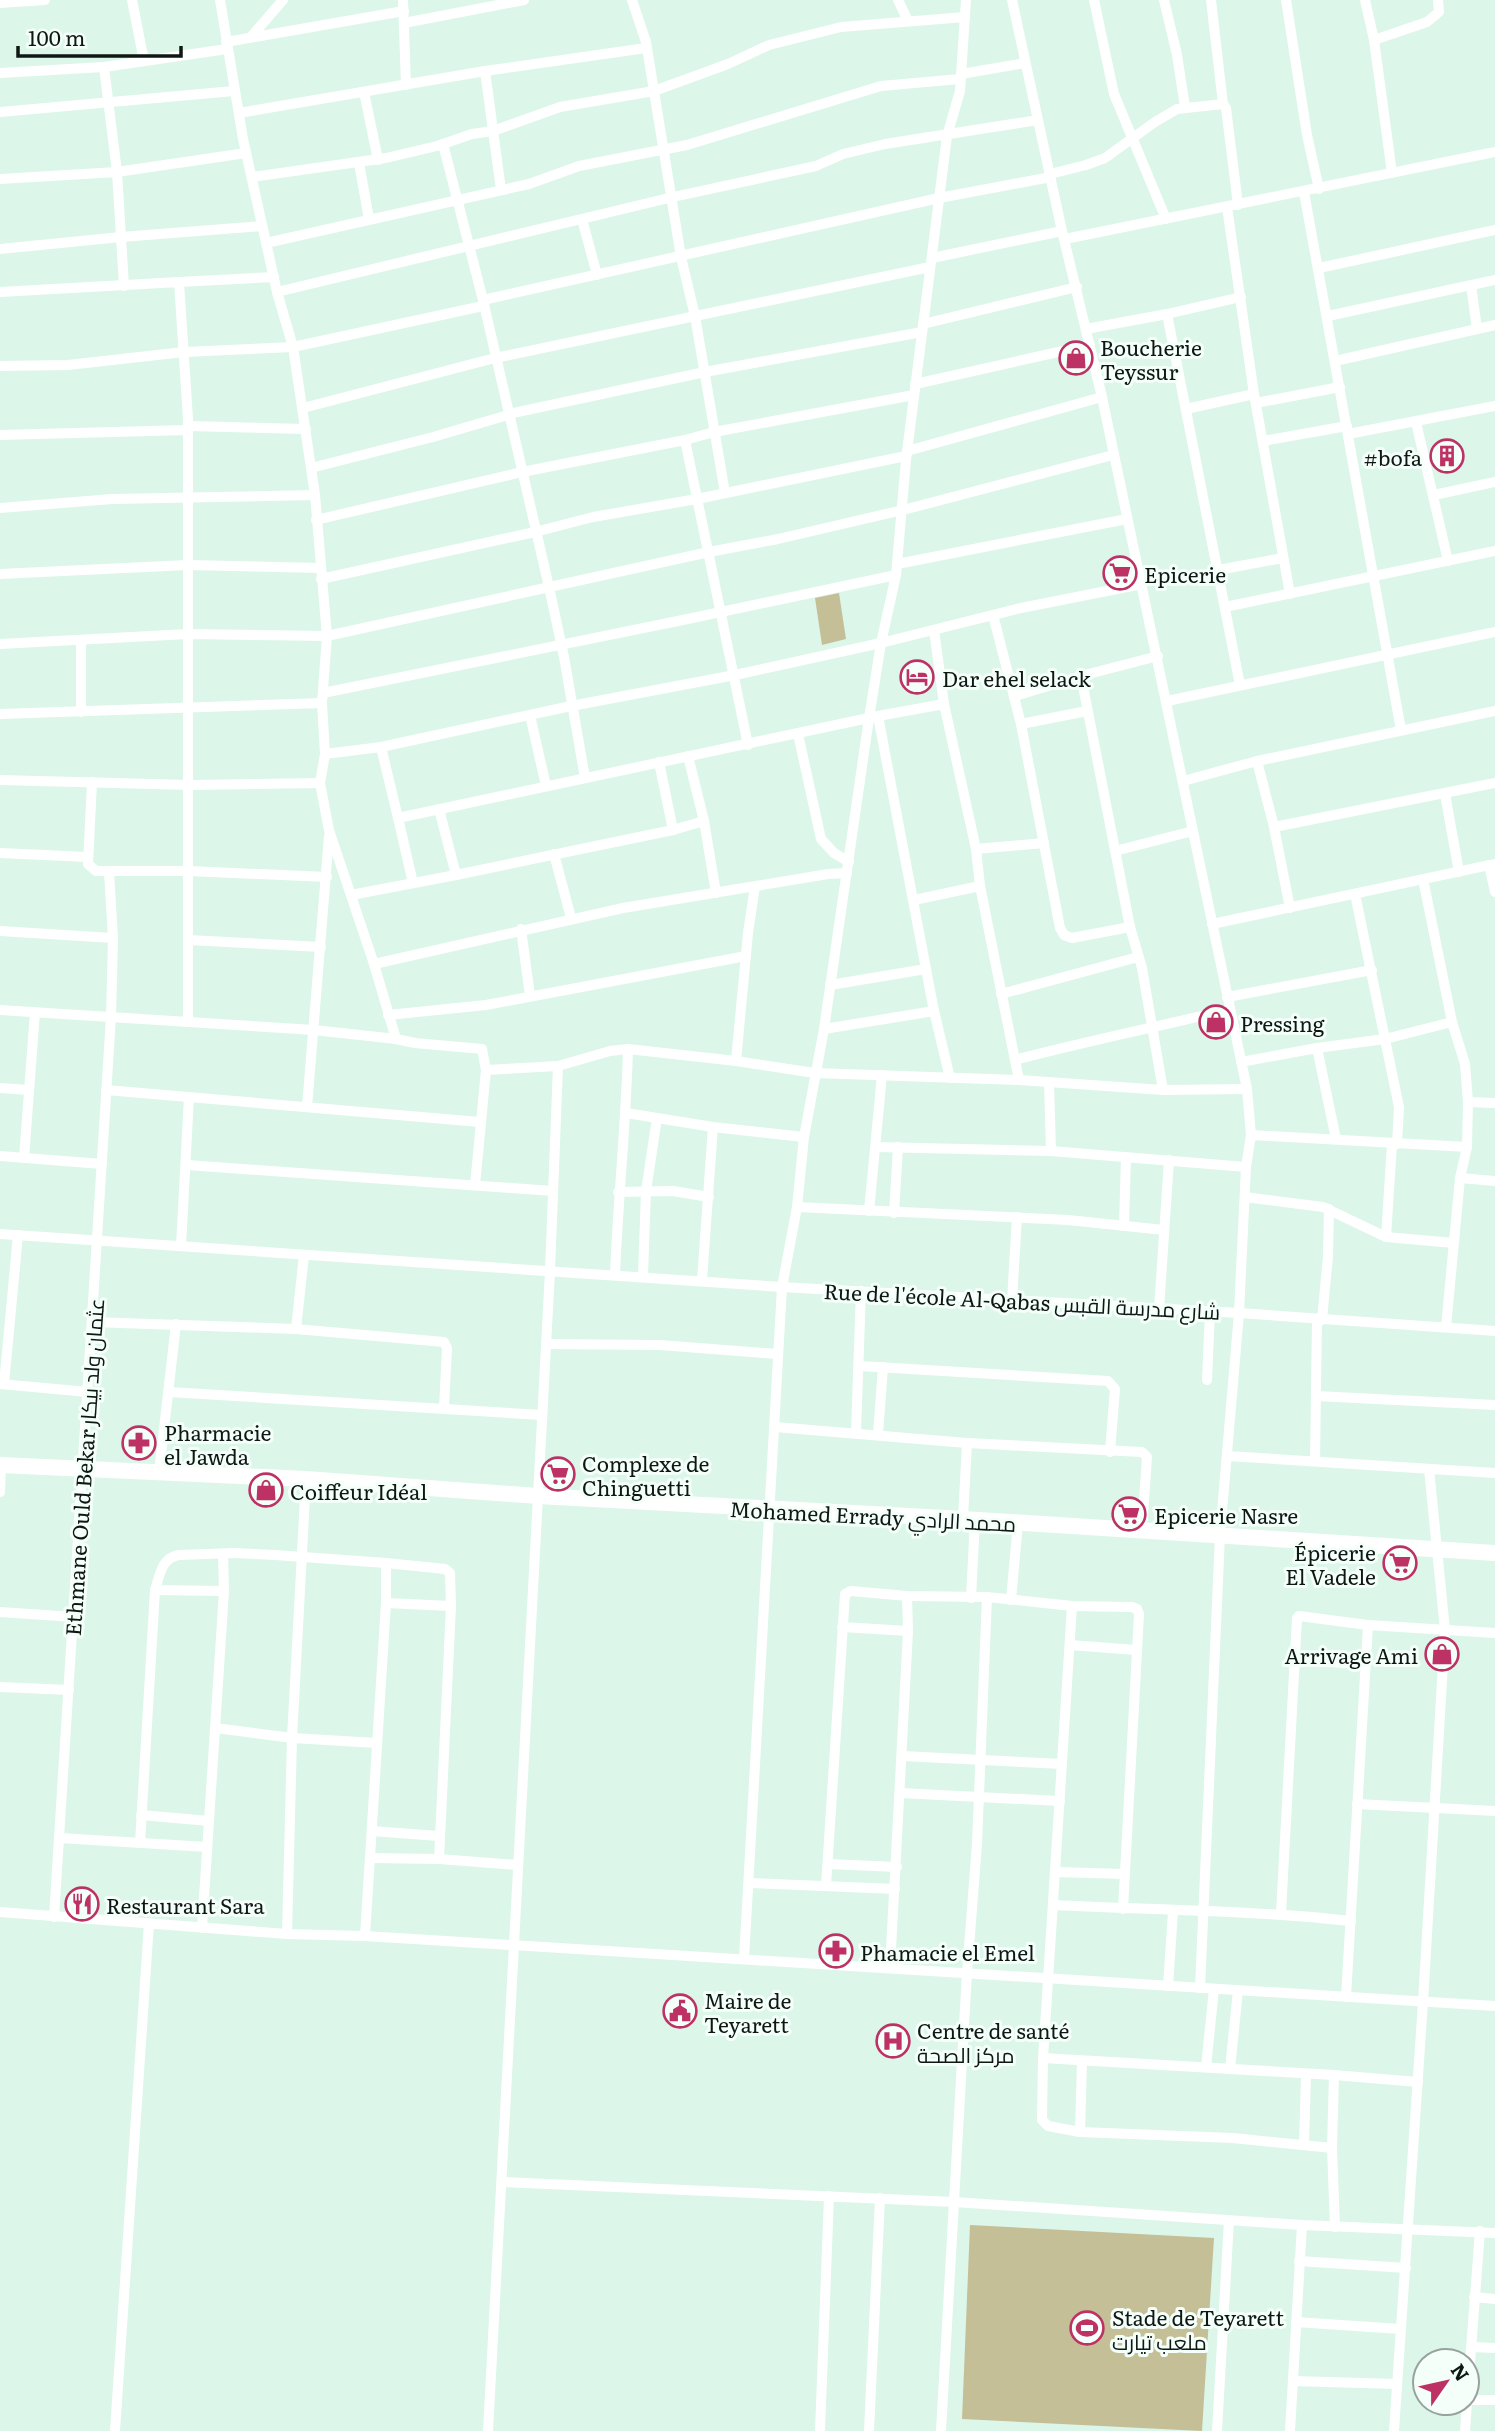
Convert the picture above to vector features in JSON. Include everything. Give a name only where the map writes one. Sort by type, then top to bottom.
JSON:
[{"type":"street","points":[[0,3],[46,0]]},
{"type":"street","points":[[132,0],[144,61]]},
{"type":"street","points":[[220,0],[246,153],[277,292],[293,347],[315,495],[327,636],[323,698],[325,754],[320,783],[329,830],[396,1039]]},
{"type":"street","points":[[250,38],[283,0]]},
{"type":"street","points":[[0,73],[104,67],[404,11],[524,0]]},
{"type":"street","points":[[632,0],[646,47],[681,257],[695,316],[725,493]]},
{"type":"street","points":[[898,0],[908,21]]},
{"type":"street","points":[[744,1959],[782,1287],[797,1207],[804,1137],[824,1030],[874,717],[881,643],[896,569],[907,454],[947,136],[960,91],[966,0]]},
{"type":"street","points":[[1012,0],[1158,656],[1247,1089],[1251,1135],[1246,1167],[1238,1313],[1220,1535],[1200,1988]]},
{"type":"street","points":[[1094,0],[1114,94],[1166,219]]},
{"type":"street","points":[[1164,0],[1177,55],[1185,107]]},
{"type":"street","points":[[1211,0],[1223,104],[1226,108],[1241,297],[1255,399],[1290,594]]},
{"type":"street","points":[[1286,0],[1307,135],[1319,189]]},
{"type":"street","points":[[1366,0],[1392,173]]},
{"type":"street","points":[[1374,40],[1431,19],[1439,12],[1438,0]]},
{"type":"street","points":[[404,11],[405,85]]},
{"type":"street","points":[[252,177],[378,160],[472,134],[493,131],[561,107],[654,91],[728,64],[769,44],[841,27],[965,17]]},
{"type":"street","points":[[239,113],[646,47]]},
{"type":"street","points":[[266,243],[529,184],[579,166],[664,151],[881,86],[961,76],[1025,63]]},
{"type":"street","points":[[104,67],[117,172],[124,286]]},
{"type":"street","points":[[485,71],[501,190]]},
{"type":"street","points":[[0,112],[234,92]]},
{"type":"street","points":[[364,92],[378,160]]},
{"type":"street","points":[[0,366],[68,365],[184,352],[293,347],[597,275],[1051,175],[1105,158],[1155,122],[1185,107],[1223,104]]},
{"type":"street","points":[[277,292],[673,197],[816,166],[843,154],[1038,120]]},
{"type":"street","points":[[443,144],[550,587],[584,778]]},
{"type":"street","points":[[303,408],[495,359],[931,262],[1064,235],[1166,219],[1495,152]]},
{"type":"street","points":[[0,179],[117,172],[246,153]]},
{"type":"street","points":[[359,163],[369,219]]},
{"type":"street","points":[[1304,192],[1401,730]]},
{"type":"street","points":[[582,219],[597,275]]},
{"type":"street","points":[[0,249],[262,226]]},
{"type":"street","points":[[1319,268],[1495,230]]},
{"type":"street","points":[[0,292],[274,277]]},
{"type":"street","points":[[1328,316],[1495,279]]},
{"type":"street","points":[[179,282],[188,428],[188,1022]]},
{"type":"street","points":[[1471,285],[1477,329]]},
{"type":"street","points":[[311,468],[508,415],[923,328],[1077,286]]},
{"type":"street","points":[[1086,330],[1241,297]]},
{"type":"street","points":[[1167,314],[1240,685]]},
{"type":"street","points":[[1335,361],[1495,325]]},
{"type":"street","points":[[316,520],[522,472],[685,440],[915,389],[1090,345]]},
{"type":"street","points":[[1186,409],[1340,387]]},
{"type":"street","points":[[0,574],[187,565],[321,573],[535,532],[593,517],[697,499],[907,454],[1102,397]]},
{"type":"street","points":[[1263,441],[1416,422],[1495,406]]},
{"type":"street","points":[[1416,422],[1448,561]]},
{"type":"street","points":[[0,435],[188,428],[306,429]]},
{"type":"street","points":[[685,440],[748,745]]},
{"type":"street","points":[[0,644],[188,634],[327,636],[709,552],[778,540],[1114,455]]},
{"type":"street","points":[[1434,495],[1495,482]]},
{"type":"street","points":[[0,508],[112,499],[315,495]]},
{"type":"street","points":[[0,714],[189,708],[323,698],[721,612],[896,569],[1127,519]]},
{"type":"street","points":[[1225,607],[1495,551]]},
{"type":"street","points":[[1218,570],[1283,558]]},
{"type":"street","points":[[325,754],[381,747],[571,706],[735,675],[934,631],[993,615],[1142,584]]},
{"type":"street","points":[[993,615],[1021,724],[1060,928],[1064,935],[1072,938],[1130,927]]},
{"type":"street","points":[[934,631],[944,704],[976,849],[980,886],[1019,1080]]},
{"type":"street","points":[[1167,701],[1495,632]]},
{"type":"street","points":[[81,641],[81,712]]},
{"type":"street","points":[[1015,696],[1158,656]]},
{"type":"street","points":[[1081,676],[1163,1090]]},
{"type":"street","points":[[398,818],[944,704]]},
{"type":"street","points":[[1021,724],[1087,711]]},
{"type":"street","points":[[1183,781],[1257,761],[1495,711]]},
{"type":"street","points":[[530,715],[546,786]]},
{"type":"street","points":[[874,717],[950,1078]]},
{"type":"street","points":[[799,734],[821,839],[848,867]]},
{"type":"street","points":[[381,747],[414,883]]},
{"type":"street","points":[[688,756],[704,821],[716,892]]},
{"type":"street","points":[[1257,761],[1274,827],[1290,908]]},
{"type":"street","points":[[659,762],[673,830]]},
{"type":"street","points":[[0,780],[190,785],[320,783]]},
{"type":"street","points":[[92,782],[88,857],[91,868],[109,872],[188,871],[327,877]]},
{"type":"street","points":[[1274,827],[1495,783]]},
{"type":"street","points":[[1445,794],[1459,872]]},
{"type":"street","points":[[439,809],[456,875]]},
{"type":"street","points":[[351,895],[554,855],[704,821]]},
{"type":"street","points":[[306,1107],[329,830]]},
{"type":"street","points":[[1115,851],[1193,831]]},
{"type":"street","points":[[976,849],[1044,843]]},
{"type":"street","points":[[0,853],[88,857]]},
{"type":"street","points":[[554,855],[571,918]]},
{"type":"street","points":[[1212,924],[1492,864],[1495,892]]},
{"type":"street","points":[[374,964],[571,918],[828,874],[848,867]]},
{"type":"street","name":"Ethmane Ould Bekar عثمان ولد بيكار","points":[[54,1917],[111,1017],[113,938],[109,872]]},
{"type":"street","points":[[1423,879],[1452,1022],[1465,1064],[1468,1102],[1467,1147],[1460,1178],[1446,1327]]},
{"type":"street","points":[[736,1061],[754,886]]},
{"type":"street","points":[[914,900],[980,886]]},
{"type":"street","points":[[1354,894],[1399,1107],[1387,1237]]},
{"type":"street","points":[[522,929],[530,996]]},
{"type":"street","points":[[0,931],[113,938]]},
{"type":"street","points":[[188,940],[321,947]]},
{"type":"street","points":[[387,1015],[486,1004],[746,956]]},
{"type":"street","points":[[1000,993],[1138,957]]},
{"type":"street","points":[[830,985],[926,969]]},
{"type":"street","points":[[1227,997],[1372,970]]},
{"type":"street","points":[[1015,1060],[1230,1009]]},
{"type":"street","points":[[0,1010],[314,1030],[396,1039],[415,1044],[482,1049],[486,1070],[475,1185]]},
{"type":"street","points":[[824,1030],[934,1011]]},
{"type":"street","points":[[24,1158],[35,1012]]},
{"type":"street","points":[[1241,1062],[1385,1039],[1452,1022]]},
{"type":"street","points":[[1317,1048],[1336,1139]]},
{"type":"street","points":[[615,1275],[628,1049]]},
{"type":"street","points":[[486,1070],[558,1066],[610,1051],[628,1049],[815,1073],[1019,1080],[1163,1090],[1247,1089]]},
{"type":"street","points":[[488,2431],[550,1271],[558,1066]]},
{"type":"street","points":[[869,1211],[882,1075]]},
{"type":"street","points":[[1049,1084],[1051,1151]]},
{"type":"street","points":[[0,1088],[29,1090]]},
{"type":"street","points":[[106,1090],[480,1122]]},
{"type":"street","points":[[181,1246],[189,1097]]},
{"type":"street","points":[[1468,1102],[1495,1103]]},
{"type":"street","points":[[626,1112],[713,1127],[804,1137]]},
{"type":"street","points":[[643,1276],[646,1191],[657,1118]]},
{"type":"street","points":[[702,1280],[713,1127]]},
{"type":"street","points":[[1251,1135],[1467,1147]]},
{"type":"street","points":[[876,1147],[1051,1151],[1246,1167]]},
{"type":"street","points":[[894,1213],[898,1147]]},
{"type":"street","points":[[0,1156],[102,1164]]},
{"type":"street","points":[[1124,1226],[1126,1157]]},
{"type":"street","points":[[1160,1309],[1169,1160]]},
{"type":"street","points":[[187,1165],[553,1191]]},
{"type":"street","points":[[1460,1178],[1495,1181]]},
{"type":"street","points":[[618,1192],[673,1191],[709,1196]]},
{"type":"street","points":[[1245,1197],[1329,1209],[1387,1237],[1454,1244]]},
{"type":"street","points":[[797,1207],[1017,1217],[1164,1230]]},
{"type":"street","points":[[1315,1461],[1320,1320],[1328,1255],[1329,1209]]},
{"type":"street","points":[[1012,1300],[1017,1217]]},
{"type":"street","name":"Rue de l'école Al-Qabas شارع مدرسة القبس","points":[[0,1234],[782,1287],[1238,1313],[1495,1331]]},
{"type":"street","points":[[18,1235],[5,1315],[2,1384],[88,1392]]},
{"type":"street","points":[[296,1329],[304,1255]]},
{"type":"street","points":[[856,1432],[861,1291]]},
{"type":"street","points":[[1207,1380],[1210,1312]]},
{"type":"street","points":[[92,1322],[296,1329],[443,1342],[447,1348],[444,1408]]},
{"type":"street","points":[[159,1472],[176,1324]]},
{"type":"street","points":[[546,1345],[660,1345],[777,1354]]},
{"type":"street","points":[[860,1366],[1108,1381],[1115,1389],[1110,1452]]},
{"type":"street","points":[[878,1434],[883,1367]]},
{"type":"street","points":[[169,1392],[542,1415]]},
{"type":"street","points":[[1316,1396],[1495,1405]]},
{"type":"street","points":[[775,1427],[967,1443],[1142,1452],[1146,1454],[1142,1530]]},
{"type":"street","points":[[967,1443],[971,1598]]},
{"type":"street","points":[[1227,1456],[1495,1474]]},
{"type":"street","points":[[0,1492],[1,1465]]},
{"type":"street","name":"Mohamed Errady محمد الرادي","points":[[1,1465],[306,1479],[538,1496],[1495,1553]]},
{"type":"street","points":[[1394,2431],[1445,1630],[1429,1469]]},
{"type":"street","points":[[287,1934],[292,1738],[306,1479]]},
{"type":"street","points":[[1011,1600],[1018,1523]]},
{"type":"street","points":[[140,1843],[155,1590],[165,1561],[171,1556],[247,1553],[448,1570],[452,1606],[438,1836],[439,1859]]},
{"type":"street","points":[[202,1928],[224,1591],[223,1555]]},
{"type":"street","points":[[365,1936],[386,1604],[386,1563]]},
{"type":"street","points":[[155,1590],[224,1591]]},
{"type":"street","points":[[826,1886],[845,1594],[851,1591],[907,1596],[987,1597],[1072,1606],[1132,1607],[1137,1609],[1139,1614],[1123,1909]]},
{"type":"street","points":[[890,1968],[908,1631],[907,1596]]},
{"type":"street","points":[[942,2431],[967,1973],[977,1844],[987,1597]]},
{"type":"street","points":[[386,1604],[452,1606]]},
{"type":"street","points":[[1072,1606],[1043,2059],[1042,2120],[1048,2126],[1080,2132],[1233,2138],[1332,2148]]},
{"type":"street","points":[[0,1612],[74,1617]]},
{"type":"street","points":[[1281,1913],[1299,1616],[1368,1625],[1495,1633]]},
{"type":"street","points":[[1346,1997],[1368,1625]]},
{"type":"street","points":[[842,1627],[908,1631]]},
{"type":"street","points":[[1070,1644],[1136,1650]]},
{"type":"street","points":[[1295,1660],[1366,1664]]},
{"type":"street","points":[[0,1687],[69,1690]]},
{"type":"street","points":[[215,1728],[292,1738],[377,1743]]},
{"type":"street","points":[[902,1756],[1062,1764]]},
{"type":"street","points":[[900,1793],[1060,1801]]},
{"type":"street","points":[[1357,1804],[1495,1811]]},
{"type":"street","points":[[141,1815],[209,1821]]},
{"type":"street","points":[[372,1830],[438,1836]]},
{"type":"street","points":[[60,1838],[207,1847]]},
{"type":"street","points":[[370,1858],[439,1859],[518,1865]]},
{"type":"street","points":[[828,1864],[897,1867]]},
{"type":"street","points":[[1056,1872],[1124,1874]]},
{"type":"street","points":[[749,1883],[895,1889]]},
{"type":"street","points":[[1054,1905],[1173,1912],[1281,1913],[1351,1921]]},
{"type":"street","points":[[0,1912],[287,1934],[365,1936],[1495,2006]]},
{"type":"street","points":[[1168,1986],[1173,1912]]},
{"type":"street","points":[[115,2431],[149,1923]]},
{"type":"street","points":[[1206,2067],[1214,1989]]},
{"type":"street","points":[[1230,2069],[1238,1990]]},
{"type":"street","points":[[1043,2059],[1418,2082]]},
{"type":"street","points":[[1080,2132],[1082,2061]]},
{"type":"street","points":[[1304,2145],[1307,2074]]},
{"type":"street","points":[[1334,2075],[1332,2148],[1335,2227]]},
{"type":"street","points":[[502,2182],[880,2198],[1335,2227],[1495,2233]]},
{"type":"street","points":[[820,2431],[829,2196]]},
{"type":"street","points":[[869,2431],[880,2198]]},
{"type":"street","points":[[1217,2431],[1229,2220]]},
{"type":"street","points":[[1290,2431],[1302,2225]]},
{"type":"street","points":[[1471,2347],[1480,2231]]},
{"type":"street","points":[[1299,2261],[1405,2268]]},
{"type":"street","points":[[1474,2297],[1495,2299]]},
{"type":"street","points":[[1296,2322],[1400,2329]]},
{"type":"street","points":[[1293,2381],[1396,2384]]},
{"type":"shaded area","points":[[839,593],[846,639],[822,645],[815,598]]},
{"type":"shaded area","name":"Stade de Teyarett ملعب تيارت","points":[[970,2225],[1214,2238],[1202,2431],[962,2419]]},
{"type":"place","name":"Boucherie Teyssur","points":[[1076,358]]},
{"type":"place","name":"#bofa","points":[[1447,456]]},
{"type":"place","name":"Epicerie","points":[[1120,573]]},
{"type":"place","name":"Dar ehel selack","points":[[917,677]]},
{"type":"place","name":"Pressing","points":[[1216,1022]]},
{"type":"place","name":"Pharmacie el Jawda","points":[[139,1443]]},
{"type":"place","name":"Complexe de Chinguetti","points":[[558,1474]]},
{"type":"place","name":"Coiffeur Idéal","points":[[266,1490]]},
{"type":"place","name":"Epicerie Nasre","points":[[1129,1514]]},
{"type":"place","name":"Épicerie El Vadele","points":[[1400,1563]]},
{"type":"place","name":"Arrivage Ami","points":[[1442,1654]]},
{"type":"place","name":"Restaurant Sara","points":[[82,1904]]},
{"type":"place","name":"Phamacie el Emel","points":[[836,1951]]},
{"type":"place","name":"Maire de Teyarett","points":[[680,2011]]},
{"type":"place","name":"Centre de santé مركز الصحة","points":[[893,2041]]},
{"type":"place","name":"Stade de Teyarett ملعب تيارت","points":[[1087,2328]]}]
